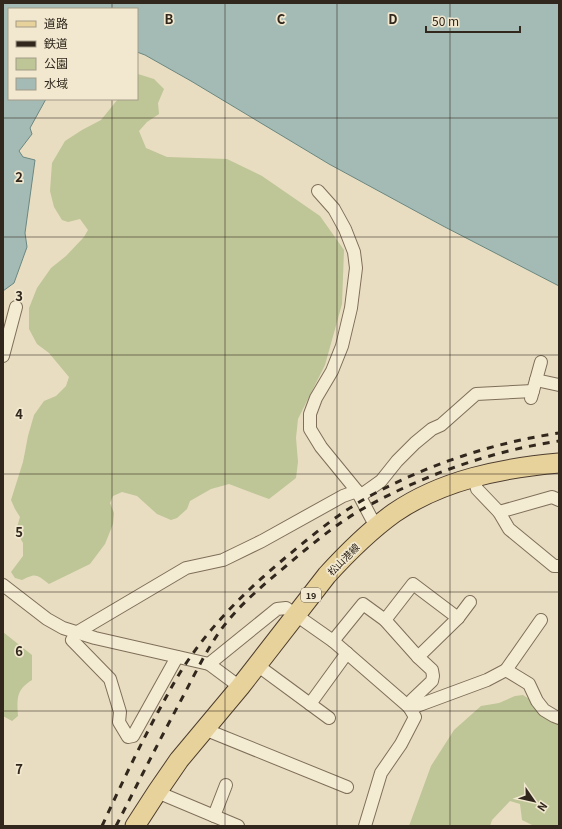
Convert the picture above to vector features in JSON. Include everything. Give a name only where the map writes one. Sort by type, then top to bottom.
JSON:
[{"type":"main road","name":"松山港線","points":[[135,826],[179,760],[240,687],[327,575],[341,559],[376,527],[413,502],[441,489],[497,471],[559,463]]},
{"type":"street","points":[[318,191],[334,209],[345,229],[354,252],[356,268],[351,308],[342,346],[332,371],[316,398],[310,414],[310,430],[321,447],[358,493],[376,527]]},
{"type":"street","points":[[3,356],[16,307]]},
{"type":"street","points":[[533,390],[541,362]]},
{"type":"street","points":[[177,657],[133,736],[128,737],[119,722],[119,707],[110,679],[72,640],[76,633],[186,568],[223,560],[262,541],[343,496],[358,493],[381,481],[397,461],[415,443],[432,429],[441,425],[476,394],[533,390],[559,385]]},
{"type":"street","points":[[474,478],[477,489],[500,512],[509,529],[554,566],[559,566]]},
{"type":"street","points":[[500,512],[552,497],[559,500]]},
{"type":"street","points":[[385,620],[414,584],[458,618]]},
{"type":"street","points":[[3,585],[48,619],[76,633],[209,664],[240,687]]},
{"type":"street","points":[[418,657],[458,618],[470,602]]},
{"type":"street","points":[[333,641],[363,604],[385,620],[418,657],[432,670],[432,681],[412,700],[409,707]]},
{"type":"street","points":[[209,664],[277,610],[286,608],[297,614],[333,641],[409,707],[415,717],[401,744],[381,773],[365,826]]},
{"type":"street","points":[[409,707],[414,707],[487,680],[506,670],[541,620]]},
{"type":"street","points":[[310,704],[346,653]]},
{"type":"street","points":[[257,665],[329,718]]},
{"type":"street","points":[[506,670],[529,684],[537,701],[544,710],[559,718]]},
{"type":"street","points":[[204,729],[346,787]]},
{"type":"street","points":[[214,816],[226,785]]},
{"type":"street","points":[[157,792],[238,826]]},
{"type":"green space","points":[[138,74],[154,79],[164,89],[158,103],[159,114],[147,122],[139,131],[146,148],[167,157],[227,159],[262,176],[320,216],[344,250],[342,304],[325,365],[298,419],[296,438],[298,462],[296,478],[269,499],[229,484],[211,489],[190,501],[187,509],[177,518],[171,520],[157,514],[137,496],[122,492],[113,496],[110,503],[114,513],[113,524],[105,544],[90,564],[49,584],[38,576],[30,576],[22,580],[15,578],[11,572],[23,556],[23,543],[16,531],[20,517],[11,500],[23,462],[34,415],[44,401],[56,396],[66,386],[69,377],[49,353],[37,344],[29,329],[29,308],[37,288],[51,268],[66,256],[84,237],[88,230],[80,219],[68,222],[62,220],[54,207],[50,191],[52,163],[65,141],[101,120],[117,100],[138,100]]},
{"type":"green space","points":[[3,632],[32,655],[32,680],[20,691],[18,699],[18,716],[12,721],[3,716]]},
{"type":"green space","points":[[523,695],[559,718],[559,826],[534,826],[522,820],[520,804],[510,801],[492,820],[490,826],[409,826],[431,766],[454,730],[481,706],[499,703],[515,696]]},
{"type":"water","points":[[3,3],[559,3],[559,286],[443,226],[329,164],[191,81],[138,52],[138,8],[8,8],[8,100],[45,100],[30,128],[32,134],[19,151],[23,157],[35,160],[25,233],[27,247],[14,283],[3,291]]},
{"type":"railway","points":[[102,826],[143,740],[185,665],[221,618],[272,569],[312,535],[341,514],[361,501],[407,477],[482,450],[533,437],[559,433]]},
{"type":"railway","points":[[116,826],[198,667],[214,640],[235,613],[268,581],[335,527],[355,513],[389,495],[460,465],[509,451],[559,441]]}]
